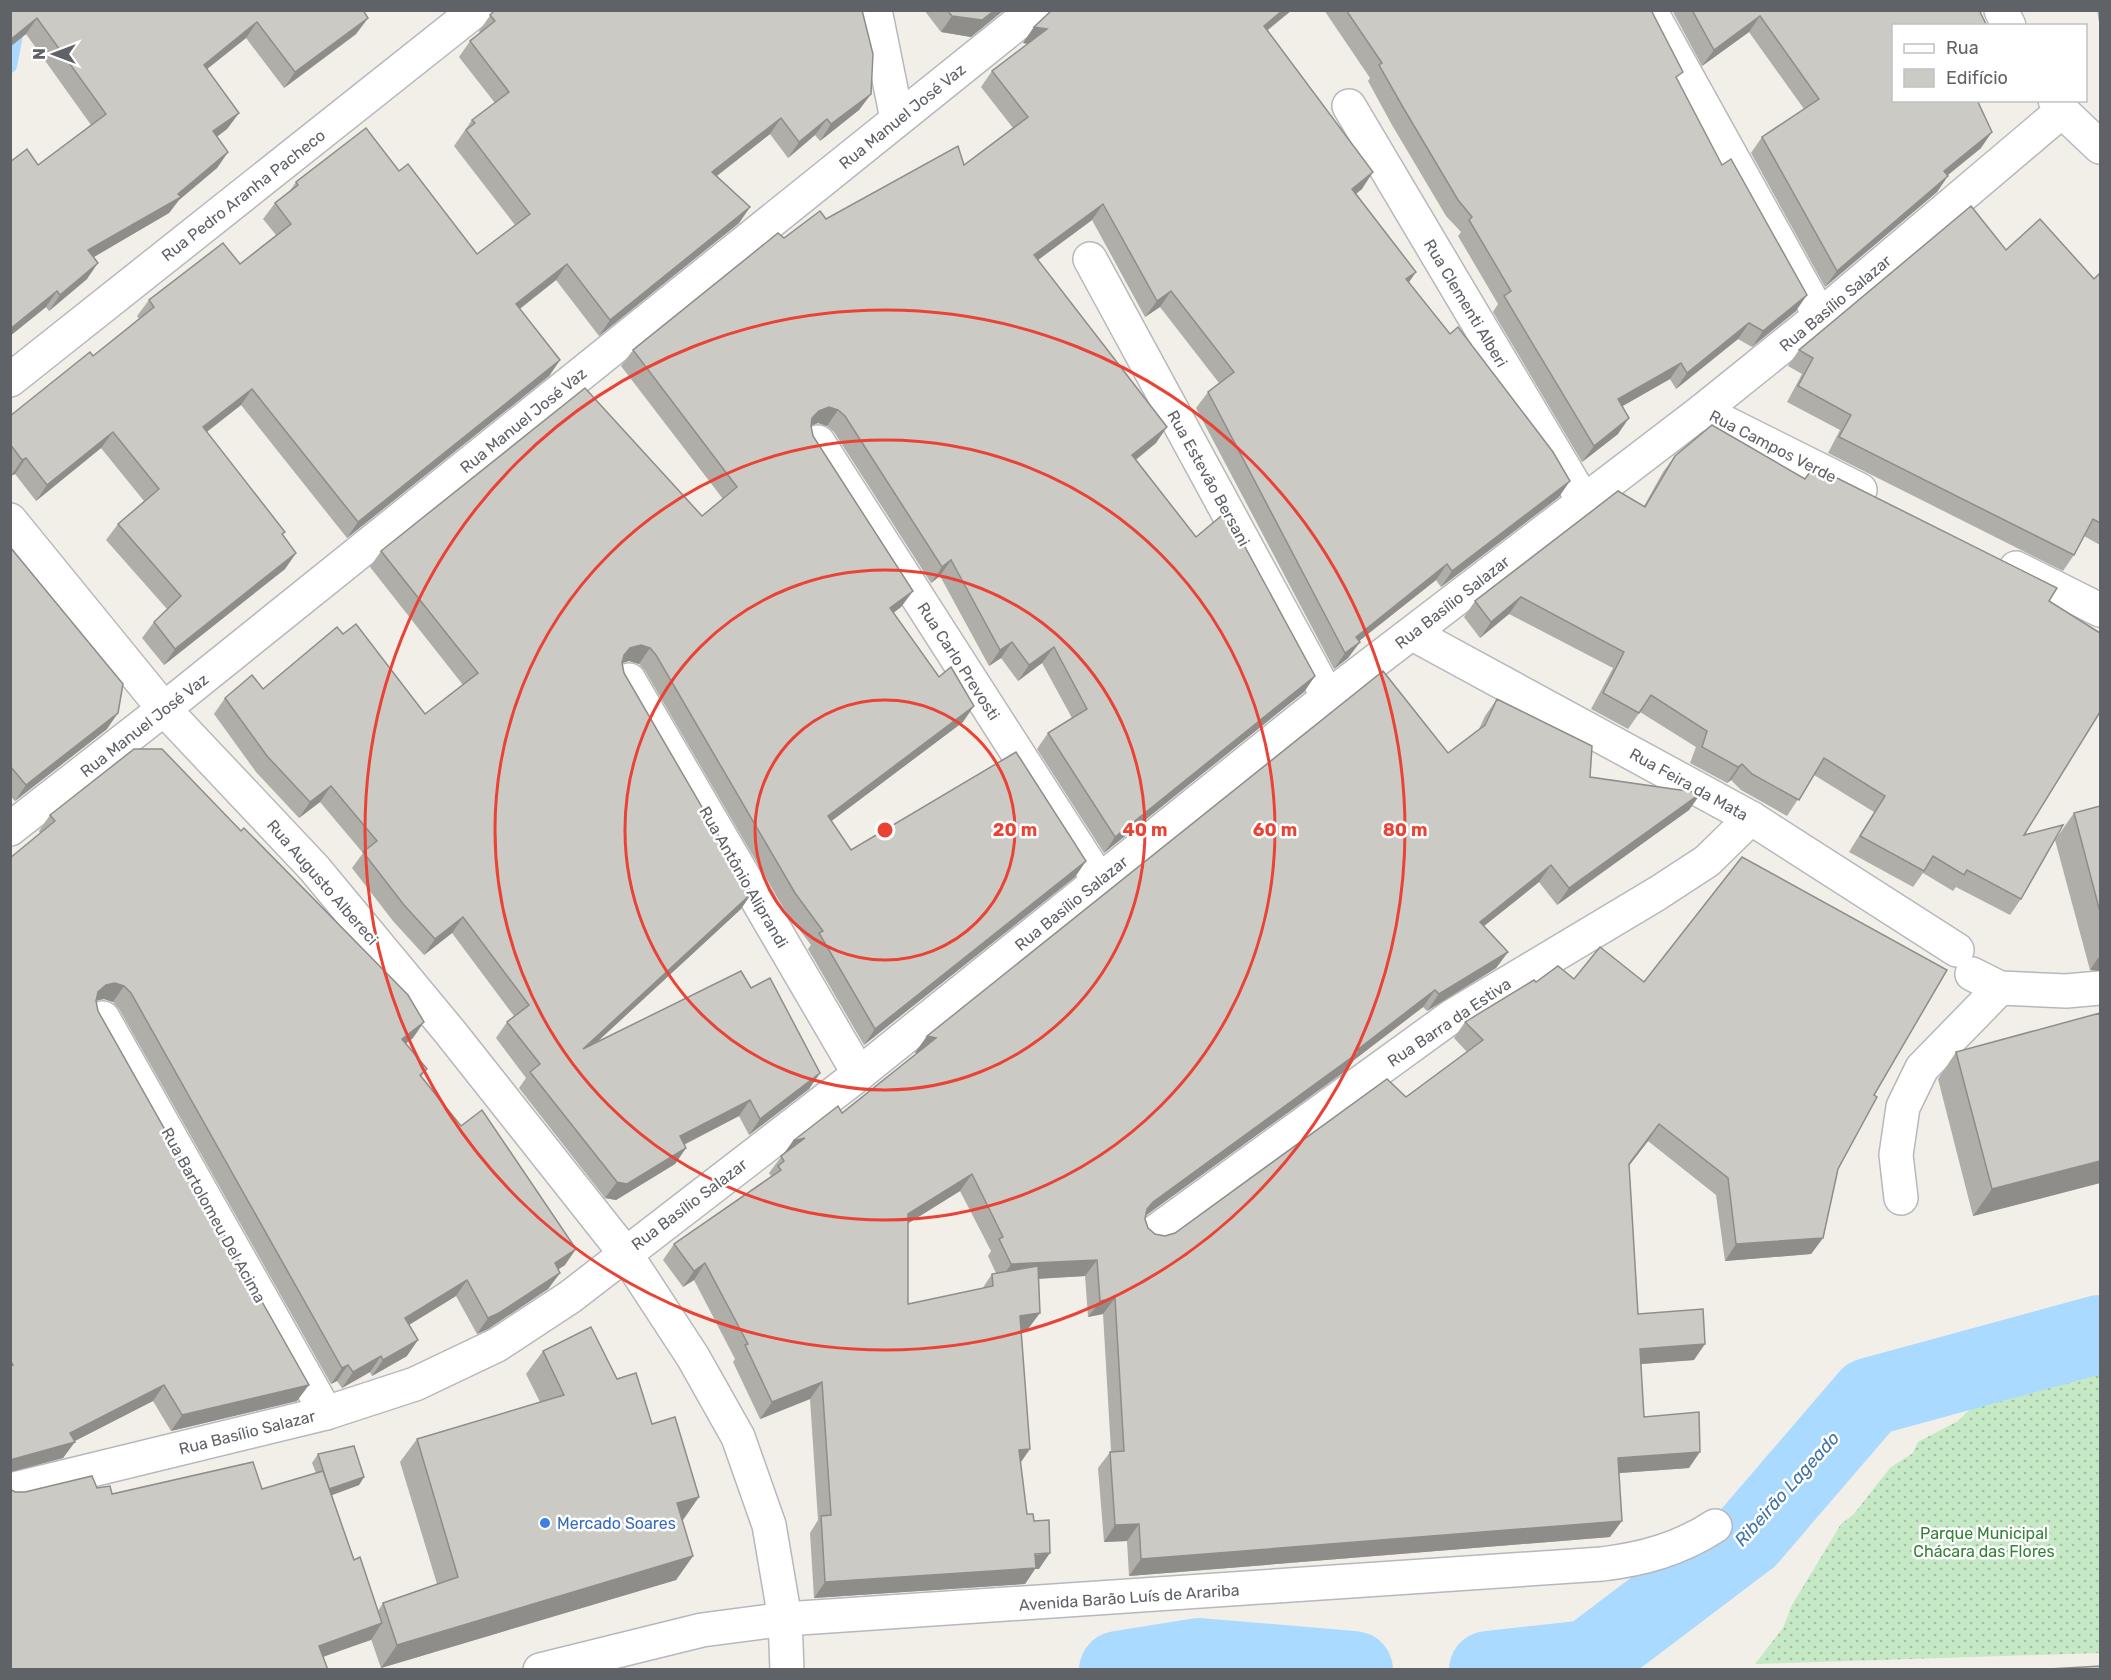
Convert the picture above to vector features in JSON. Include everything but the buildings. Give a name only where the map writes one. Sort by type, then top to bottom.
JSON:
[{"type":"street","name":"Rua Pedro Aranha Pacheco","points":[[10,380],[476,10]]},
{"type":"street","points":[[875,10],[897,119]]},
{"type":"street","name":"Rua Manuel José Vaz","points":[[10,829],[164,709],[1034,10]]},
{"type":"street","points":[[1650,10],[1820,316]]},
{"type":"street","points":[[2001,10],[2009,24]]},
{"type":"street","name":"Rua Clementi Alberi","points":[[1348,106],[1583,500]]},
{"type":"street","points":[[2059,106],[2100,147]]},
{"type":"street","name":"Rua Basílio Salazar","points":[[13,1485],[326,1413],[416,1384],[497,1345],[570,1297],[859,1074],[1328,697],[1702,411],[1820,316],[2059,106]]},
{"type":"street","name":"Rua Estevão Bersani","points":[[1090,259],[1328,697]]},
{"type":"street","name":"Rua Campos Verde","points":[[1702,411],[1891,505]]},
{"type":"street","name":"Rua Carlo Prevosti","points":[[818,442],[1099,880]]},
{"type":"street","name":"Rua Augusto Albereci","points":[[10,520],[164,709],[314,867],[450,1032],[625,1253],[693,1357],[738,1437],[769,1525],[785,1619],[787,1664]]},
{"type":"street","points":[[1985,552],[2100,610]]},
{"type":"street","name":"Rua Feira da Mata","points":[[1413,634],[1750,818],[1976,970]]},
{"type":"street","name":"Rua Antônio Aliprandi","points":[[629,680],[859,1074]]},
{"type":"street","name":"Rua Barra da Estiva","points":[[1152,1234],[1451,1017],[1658,893],[1707,861],[1750,818]]},
{"type":"street","points":[[1901,1198],[1896,1155],[1903,1107],[1976,970],[2066,991],[2100,988]]},
{"type":"street","name":"Rua Bartolomeu Del Acima","points":[[103,1018],[326,1413]]},
{"type":"street","name":"Avenida Barão Luís de Arariba","points":[[540,1670],[702,1630],[785,1619],[1602,1564],[1640,1559],[1671,1549],[1697,1538],[1715,1526]]},
{"type":"green space","name":"Parque Municipal Chácara das Flores","points":[[2100,1349],[2100,1653],[1755,1664],[1783,1628],[1792,1605],[1841,1524],[1853,1515],[1890,1468],[1913,1453],[1918,1442],[1958,1421],[1993,1388],[2034,1370]]},
{"type":"waterway","points":[[10,66],[21,10]]},
{"type":"waterway","name":"Ribeirão Lageado","points":[[1488,1670],[1588,1659],[1748,1538],[1869,1397],[2100,1334]]},
{"type":"waterway","name":"Ribeirão Lageado","points":[[1118,1670],[1199,1657],[1354,1670]]},
{"type":"place","name":"Mercado Soares","points":[[545,1523]]}]
